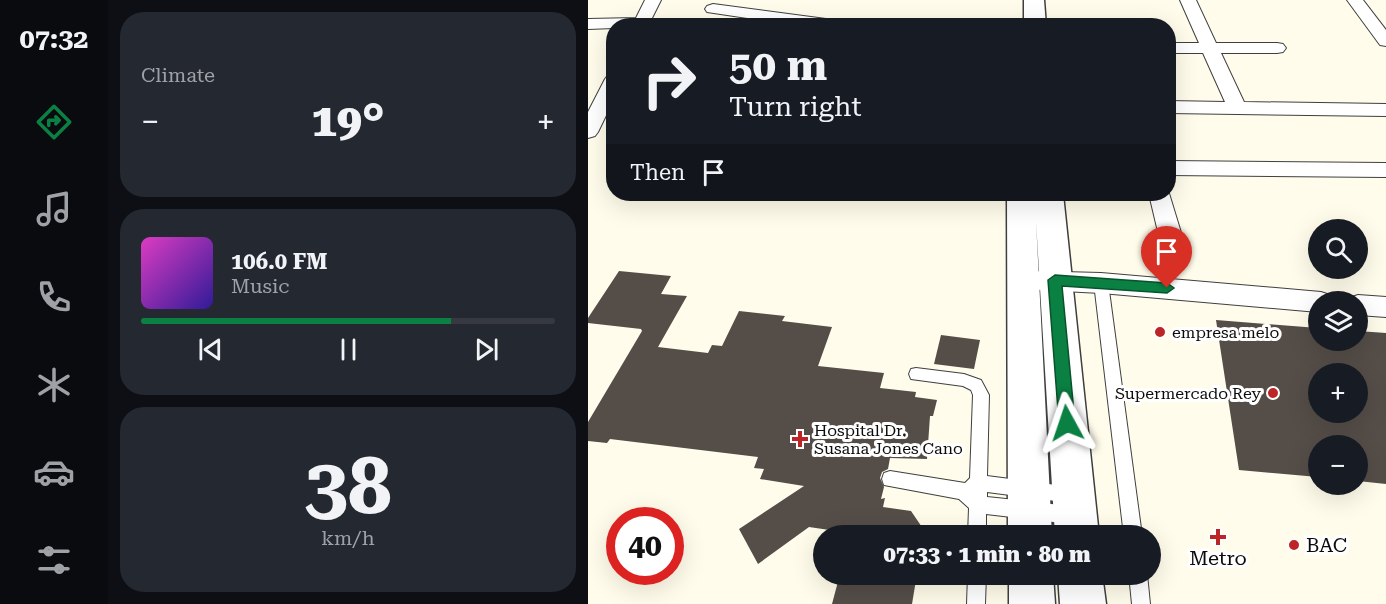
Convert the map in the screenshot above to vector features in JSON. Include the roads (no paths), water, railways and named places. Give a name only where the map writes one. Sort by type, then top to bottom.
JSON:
[{"type":"street","points":[[643,18],[653,0]]},
{"type":"street","points":[[1034,0],[1035,18]]},
{"type":"street","points":[[1188,0],[1234,100]]},
{"type":"street","points":[[1354,0],[1386,41]]},
{"type":"street","points":[[713,9],[781,18]]},
{"type":"street","points":[[588,24],[606,24]]},
{"type":"street","points":[[1176,48],[1277,48]]},
{"type":"street","points":[[1176,94],[1386,110]]},
{"type":"street","points":[[588,132],[606,95]]},
{"type":"street","points":[[1176,106],[1234,100],[1386,95]]},
{"type":"street","points":[[1176,168],[1386,170]]},
{"type":"street","points":[[1023,201],[1040,280],[1075,515]]},
{"type":"street","points":[[1030,511],[1040,280],[1048,201]]},
{"type":"street","points":[[1162,201],[1174,249]]},
{"type":"street","points":[[1040,280],[1308,301]]},
{"type":"street","points":[[1368,306],[1386,307]]},
{"type":"street","points":[[1031,585],[1032,604]]},
{"type":"street","points":[[1081,585],[1083,604]]},
{"type":"lane","points":[[1101,283],[1132,525]]},
{"type":"lane","points":[[916,374],[964,380],[976,385],[981,395],[971,487],[978,504],[977,525]]},
{"type":"lane","points":[[890,479],[971,487],[1030,511]]},
{"type":"lane","points":[[978,504],[1075,515]]},
{"type":"lane","points":[[976,604],[977,585]]},
{"type":"lane","points":[[1139,585],[1141,604]]},
{"type":"place","name":"empresa melo","points":[[1160,332]]},
{"type":"place","name":"Supermercado Rey","points":[[1273,393]]},
{"type":"place","name":"Hospital Dr. Susana Jones Cano","points":[[800,439]]},
{"type":"place","name":"Metro","points":[[1218,537]]},
{"type":"place","name":"BAC","points":[[1294,545]]}]
